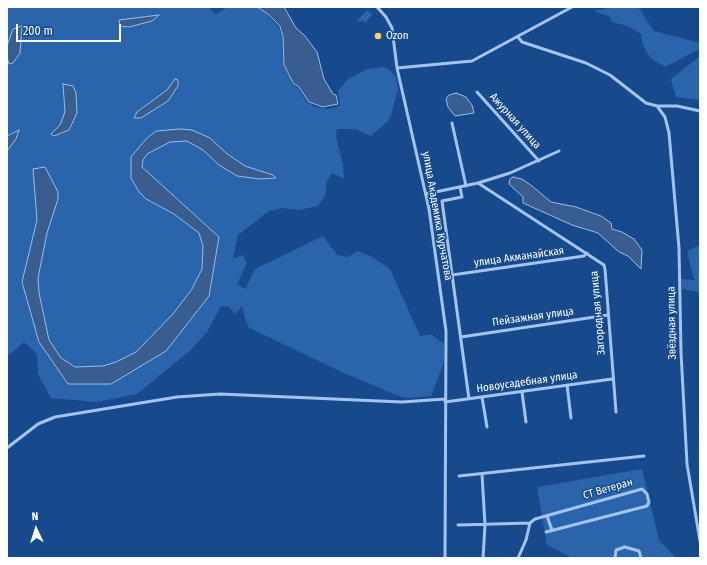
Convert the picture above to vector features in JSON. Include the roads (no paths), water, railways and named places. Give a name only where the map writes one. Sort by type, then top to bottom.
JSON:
[{"type":"street","name":"улица Академика Курчатова","points":[[377,7],[386,17],[392,28],[397,68],[426,194],[446,331],[445,558]]},
{"type":"street","points":[[397,68],[472,61],[572,7]]},
{"type":"street","points":[[518,37],[522,42],[539,49],[586,63],[620,81],[639,99],[657,106],[677,106],[700,111]]},
{"type":"street","name":"Ажурная улица","points":[[477,92],[539,161]]},
{"type":"street","name":"Звёздная улица","points":[[657,106],[665,117],[668,133],[679,248],[681,352],[687,464],[700,541]]},
{"type":"street","points":[[452,123],[466,186]]},
{"type":"street","points":[[426,194],[466,186],[510,174],[559,151]]},
{"type":"street","name":"Загородная улица","points":[[478,183],[601,262],[606,269],[612,379],[616,412]]},
{"type":"street","points":[[460,187],[462,197],[442,201],[469,399]]},
{"type":"street","name":"улица Акманайская","points":[[452,275],[584,256],[586,253]]},
{"type":"street","name":"Пейзажная улица","points":[[461,337],[608,315]]},
{"type":"street","name":"Новоусадебная улица","points":[[7,448],[38,424],[55,417],[177,397],[220,394],[402,402],[469,399],[612,379]]},
{"type":"street","points":[[568,385],[571,418]]},
{"type":"street","points":[[522,392],[526,422]]},
{"type":"street","points":[[482,397],[487,427]]},
{"type":"street","points":[[459,476],[644,456]]},
{"type":"street","points":[[482,474],[485,524],[483,558]]},
{"type":"street","name":"СТ Ветеран","points":[[530,523],[535,519],[642,489],[647,494],[649,502],[647,506],[546,532]]},
{"type":"street","points":[[547,516],[552,530]]},
{"type":"street","points":[[458,525],[530,523],[526,540],[518,558]]},
{"type":"street","points":[[615,558],[616,550],[625,547],[639,551],[641,558]]},
{"type":"place","name":"Ozon","points":[[378,36]]}]
